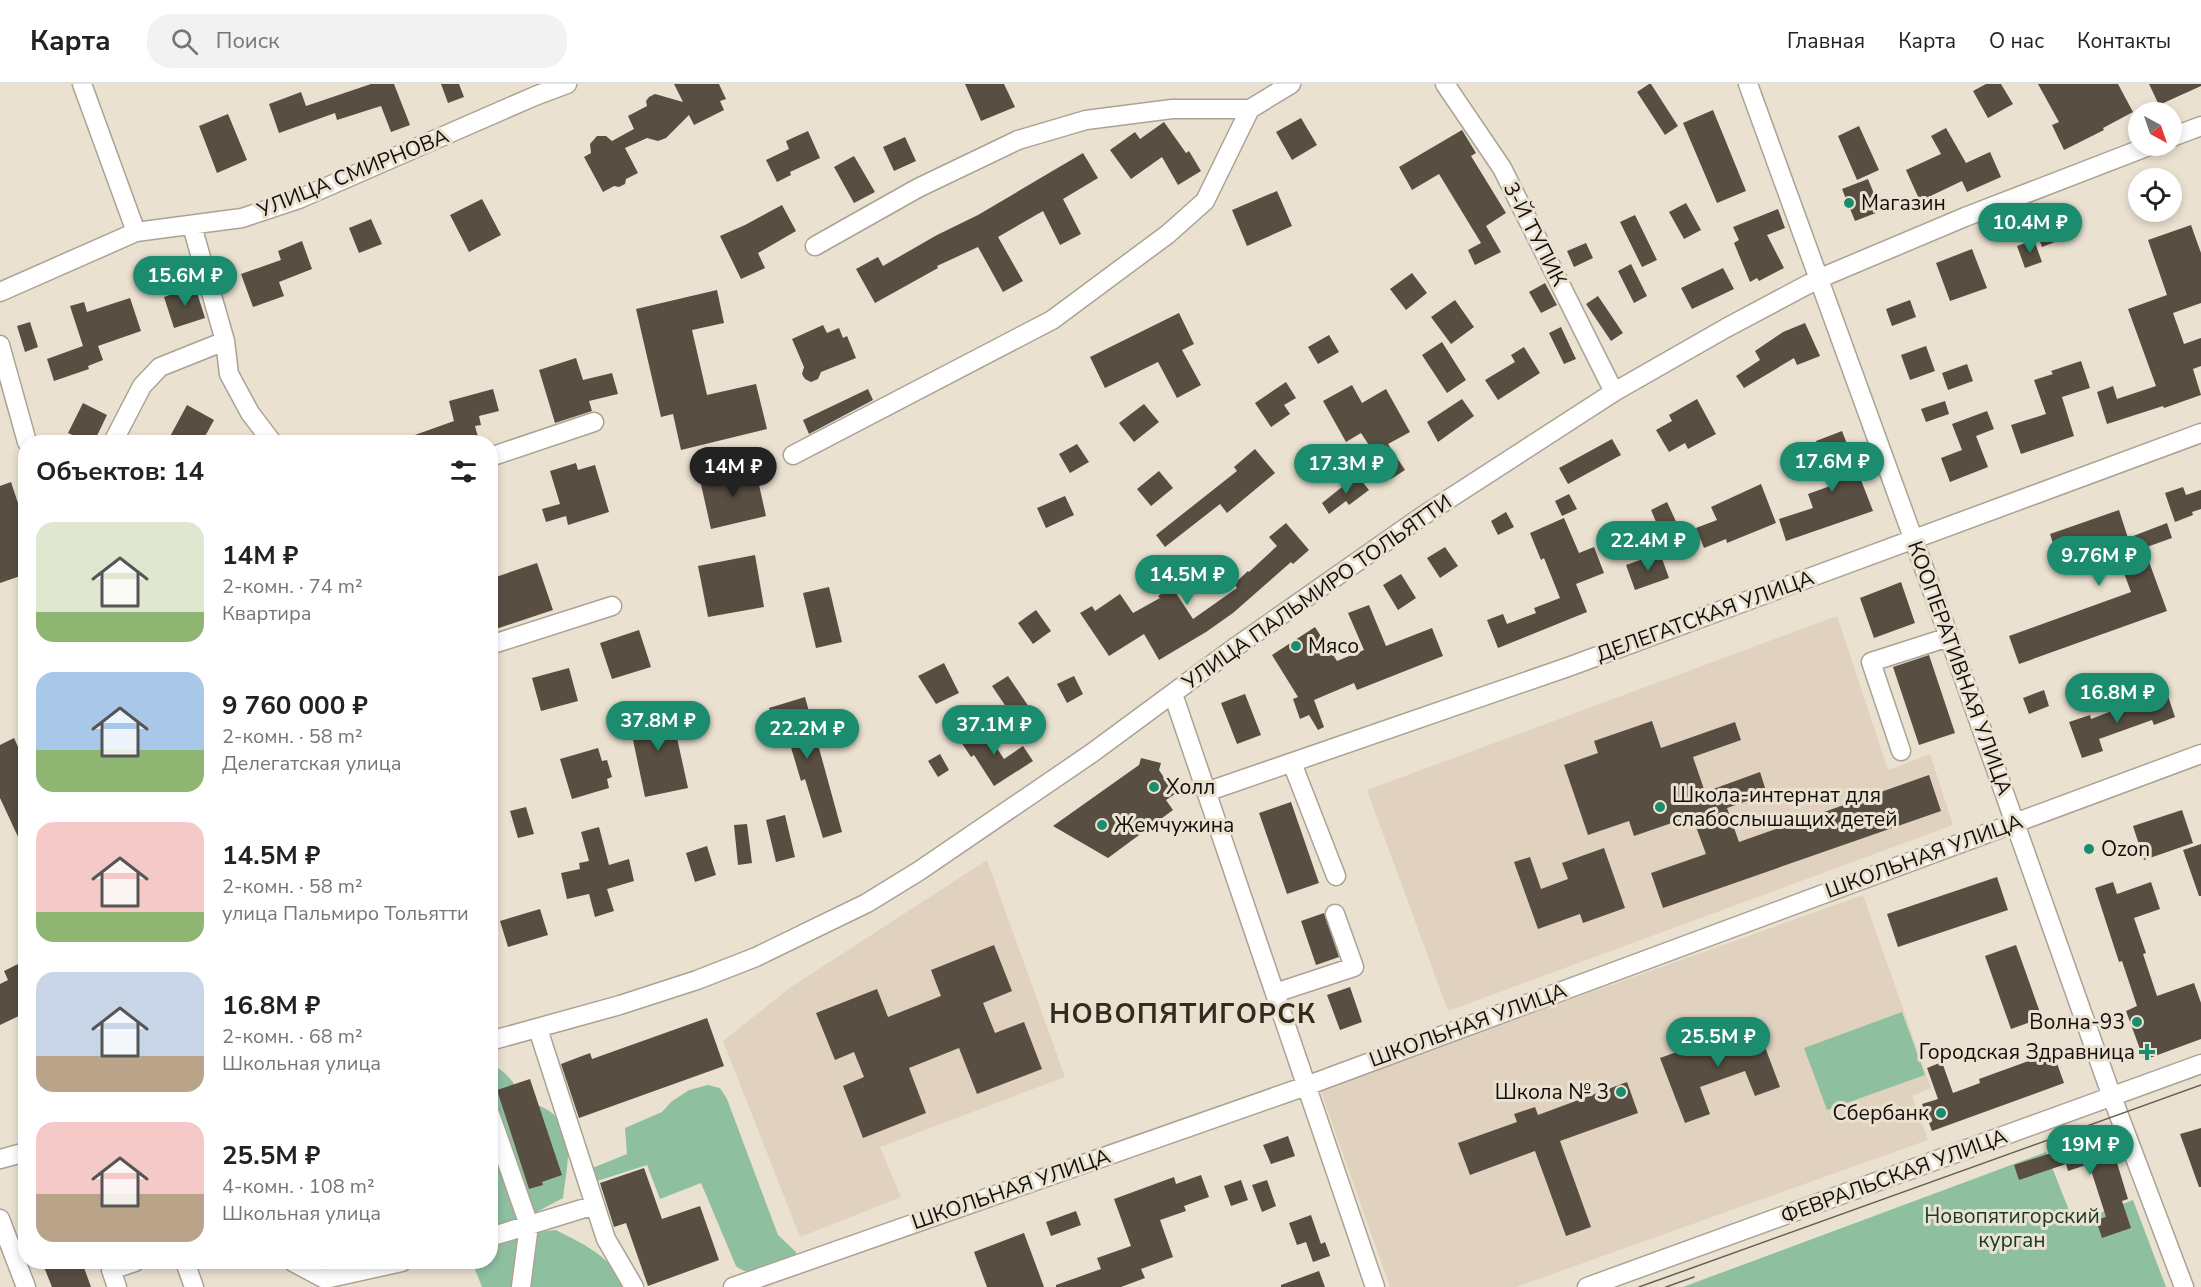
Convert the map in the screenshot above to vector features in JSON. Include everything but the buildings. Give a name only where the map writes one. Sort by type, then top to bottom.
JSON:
[{"type":"street","points":[[82,84],[136,232]]},
{"type":"street","name":"УЛИЦА СМИРНОВА","points":[[0,292],[136,232],[242,218],[299,199],[567,84]]},
{"type":"street","points":[[815,246],[918,189],[1018,140],[1086,120],[1172,109],[1250,109],[1291,84]]},
{"type":"street","name":"3-Й ТУПИК","points":[[1445,84],[1502,168],[1614,392]]},
{"type":"street","name":"КООПЕРАТИВНАЯ УЛИЦА","points":[[1748,84],[1914,538],[2112,1097],[2184,1287]]},
{"type":"street","points":[[793,455],[1052,320],[1168,234],[1205,201],[1250,109]]},
{"type":"street","points":[[2182,133],[2201,126]]},
{"type":"street","name":"УЛИЦА ПАЛЬМИРО ТОЛЬЯТТИ","points":[[498,1039],[620,1005],[746,961],[814,931],[867,903],[1014,807],[1424,515],[1614,392],[1818,279],[1965,217],[2128,154]]},
{"type":"street","points":[[192,226],[225,341],[229,374],[249,413],[266,435]]},
{"type":"street","points":[[117,435],[142,386],[160,367],[225,341]]},
{"type":"street","points":[[0,345],[25,435]]},
{"type":"street","points":[[498,455],[594,422]]},
{"type":"street","name":"ДЕЛЕГАТСКАЯ УЛИЦА","points":[[1206,792],[1568,667],[2201,433]]},
{"type":"street","points":[[498,642],[612,606]]},
{"type":"street","points":[[1901,751],[1871,662],[1949,637]]},
{"type":"street","points":[[1173,694],[1375,1287]]},
{"type":"street","name":"ШКОЛЬНАЯ УЛИЦА","points":[[732,1287],[1306,1086],[2201,754]]},
{"type":"street","points":[[1292,763],[1336,876]]},
{"type":"street","points":[[1275,993],[1354,967],[1335,914]]},
{"type":"street","points":[[538,1029],[606,1239],[634,1287]]},
{"type":"street","name":"ФЕВРАЛЬСКАЯ УЛИЦА","points":[[1587,1287],[2201,1064]]},
{"type":"street","points":[[498,1137],[529,1224],[521,1287]]},
{"type":"street","points":[[0,1159],[18,1154]]},
{"type":"street","points":[[498,1234],[595,1205]]},
{"type":"street","points":[[0,1219],[18,1266]]},
{"type":"street","points":[[19,1269],[26,1287]]},
{"type":"street","points":[[114,1269],[111,1270],[117,1287]]},
{"type":"street","points":[[188,1269],[194,1287]]},
{"type":"street","points":[[306,1269],[325,1279],[370,1269]]},
{"type":"shaded area","name":"Школа-интернат для слабослышащих детей","points":[[1837,616],[1888,770],[1930,754],[1953,825],[1448,1011],[1367,790]]},
{"type":"shaded area","points":[[987,860],[1065,1077],[880,1147],[901,1197],[800,1237],[723,1041],[791,987]]},
{"type":"shaded area","name":"Школа № 3","points":[[1863,895],[1931,1088],[1912,1096],[1928,1140],[1516,1287],[1390,1287],[1320,1089]]},
{"type":"green space","points":[[1902,1012],[1925,1075],[1827,1110],[1804,1048]]},
{"type":"green space","points":[[498,1068],[528,1099],[552,1113],[560,1121],[565,1131],[568,1152],[563,1198],[512,1225],[498,1230]]},
{"type":"green space","points":[[708,1085],[720,1088],[727,1099],[778,1235],[796,1252],[795,1259],[757,1272],[743,1270],[736,1266],[701,1183],[660,1199],[647,1165],[594,1182],[590,1169],[627,1154],[625,1128],[662,1112],[671,1102],[689,1090]]},
{"type":"green space","name":"Новопятигорский курган","points":[[2046,1152],[2074,1223],[2133,1200],[2166,1287],[1683,1287]]},
{"type":"green space","points":[[556,1230],[596,1252],[612,1267],[624,1287],[482,1287],[475,1269],[498,1269],[498,1241],[517,1234]]},
{"type":"tram line","points":[[1639,1287],[2201,1085]]},
{"type":"tram line","points":[[1666,1287],[1694,1277]]},
{"type":"place","name":"Магазин","points":[[1849,203]]},
{"type":"place","name":"Мясо","points":[[1296,646]]},
{"type":"place","name":"Холл","points":[[1154,787]]},
{"type":"place","name":"Школа-интернат для слабослышащих детей","points":[[1660,807]]},
{"type":"place","name":"Жемчужина","points":[[1102,825]]},
{"type":"place","name":"Ozon","points":[[2089,849]]},
{"type":"place","name":"Волна-93","points":[[2137,1022]]},
{"type":"place","name":"Городская Здравница","points":[[2147,1052]]},
{"type":"place","name":"Школа № 3","points":[[1621,1092]]},
{"type":"place","name":"Сбербанк","points":[[1941,1113]]},
{"type":"district","name":"НОВОПЯТИГОРСК","points":[[1183,1014]]}]
